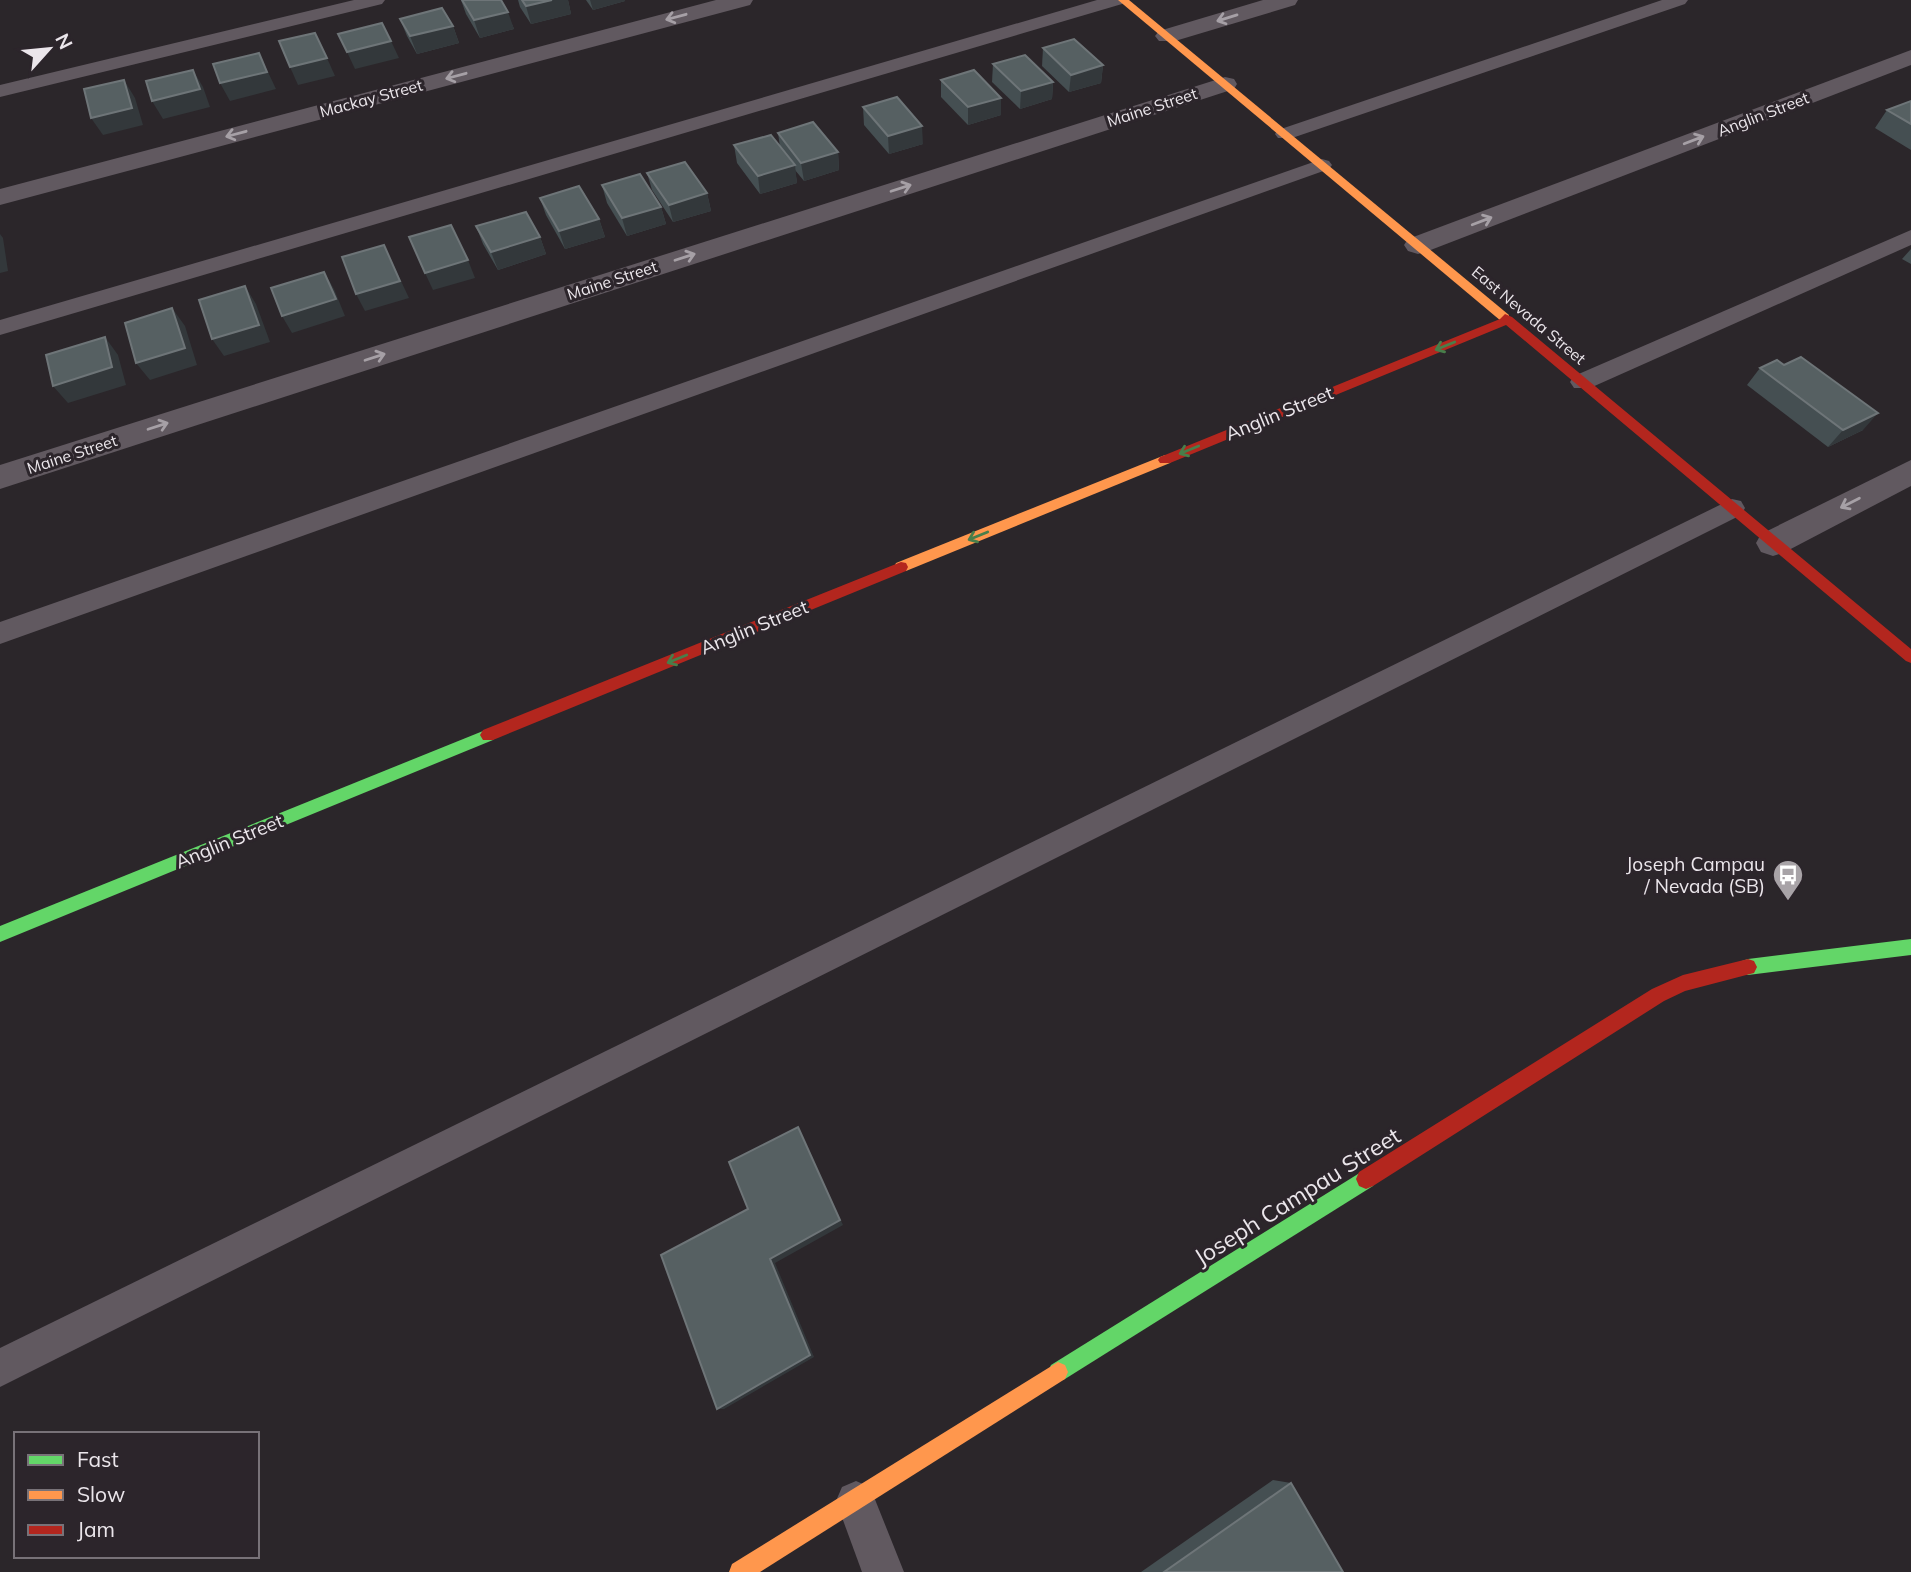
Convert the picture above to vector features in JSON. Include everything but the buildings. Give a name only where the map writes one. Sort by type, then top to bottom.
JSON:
[{"type":"street","name":"Mackay Street","points":[[0,197],[742,0]]},
{"type":"street","name":"East Nevada Street","points":[[1123,0],[1911,657]]},
{"type":"street","points":[[1167,36],[1287,0]]},
{"type":"street","name":"Anglin Street","points":[[1418,245],[1911,57]]},
{"type":"street","name":"Maine Street","points":[[0,477],[1224,84]]},
{"type":"street","name":"Anglin Street","points":[[0,934],[1508,320]]},
{"type":"street","points":[[1773,542],[1911,472]]},
{"type":"street","name":"Joseph Campau Street","points":[[740,1572],[1658,995],[1683,983],[1737,968],[1911,947]]},
{"type":"lane","points":[[0,91],[376,0]]},
{"type":"lane","points":[[0,328],[1116,0]]},
{"type":"lane","points":[[1285,134],[1679,0]]},
{"type":"lane","points":[[0,633],[1322,165]]},
{"type":"lane","points":[[1582,382],[1911,237]]},
{"type":"lane","points":[[0,1368],[1732,508]]},
{"type":"lane","points":[[856,1501],[883,1572]]},
{"type":"traffic: fast","points":[[0,934],[488,735]]},
{"type":"traffic: fast","points":[[1748,967],[1911,947]]},
{"type":"traffic: fast","points":[[1058,1372],[1366,1179]]},
{"type":"traffic: slow","points":[[1123,0],[1505,318]]},
{"type":"traffic: slow","points":[[901,567],[1165,460]]},
{"type":"traffic: slow","points":[[740,1572],[1058,1372]]},
{"type":"traffic: jam","points":[[1505,318],[1911,657]]},
{"type":"traffic: jam","points":[[1165,460],[1508,320]]},
{"type":"traffic: jam","points":[[488,735],[901,567]]},
{"type":"traffic: jam","points":[[1366,1179],[1658,995],[1683,983],[1748,967]]},
{"type":"place","name":"Joseph Campau / Nevada (SB)","points":[[1788,902]]}]
